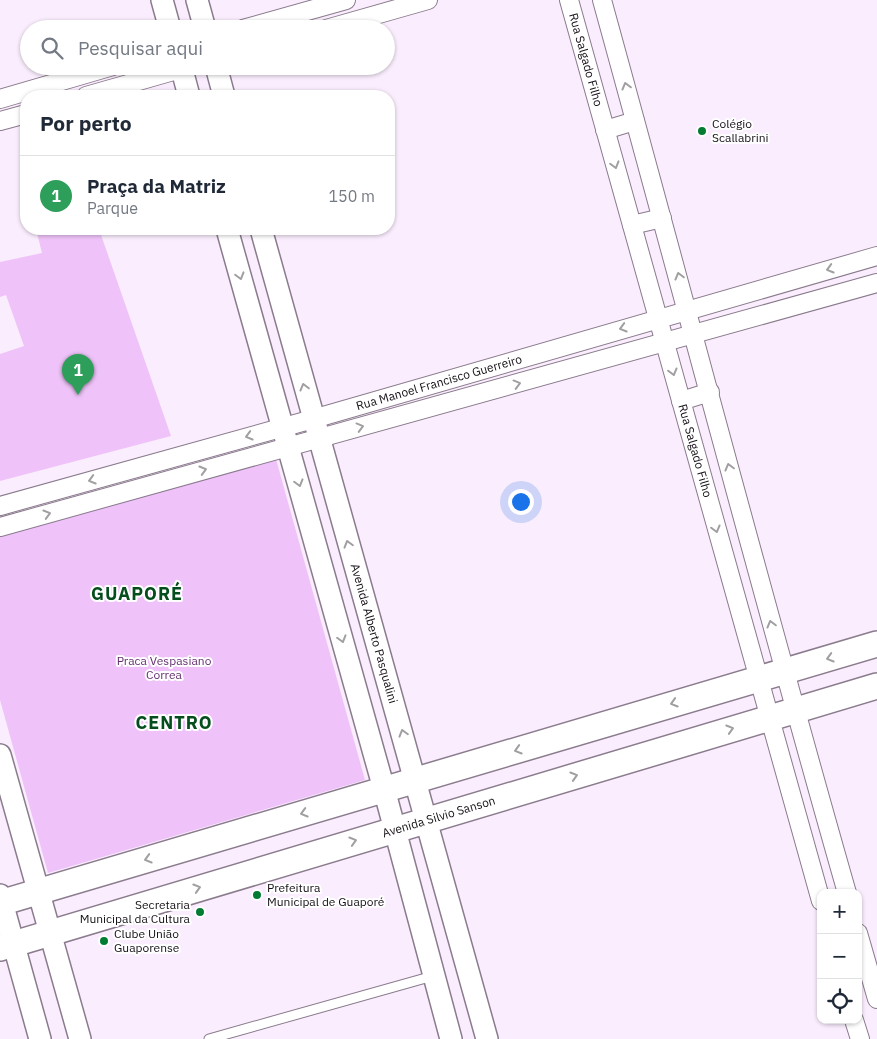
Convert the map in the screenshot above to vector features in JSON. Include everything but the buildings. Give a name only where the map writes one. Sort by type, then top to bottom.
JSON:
[{"type":"main road","points":[[1,900],[38,891],[877,644]]},
{"type":"main road","name":"Avenida Silvio Sanson","points":[[7,946],[877,686]]},
{"type":"street","points":[[162,0],[168,20]]},
{"type":"street","points":[[197,0],[203,20]]},
{"type":"street","points":[[275,20],[346,0]]},
{"type":"street","points":[[358,20],[428,0]]},
{"type":"street","name":"Rua Salgado Filho","points":[[569,0],[818,889]]},
{"type":"street","points":[[602,0],[695,335],[784,671],[846,889]]},
{"type":"street","points":[[31,90],[82,75]]},
{"type":"street","points":[[106,90],[157,75]]},
{"type":"street","points":[[185,75],[188,90]]},
{"type":"street","points":[[218,75],[222,90]]},
{"type":"street","points":[[0,99],[20,93]]},
{"type":"street","points":[[0,121],[20,116]]},
{"type":"street","points":[[605,130],[635,120]]},
{"type":"street","points":[[632,225],[662,218]]},
{"type":"street","points":[[229,235],[384,789],[451,1039]]},
{"type":"street","name":"Avenida Alberto Pasqualini","points":[[263,235],[487,1039]]},
{"type":"street","name":"Rua Manoel Francisco Guerreiro","points":[[316,429],[658,318],[877,256]]},
{"type":"street","name":"Rua Manoel Francisco Guerreiro","points":[[0,506],[665,343],[877,283]]},
{"type":"street","points":[[681,401],[710,392]]},
{"type":"street","name":"Rua Manoel Francisco Guerreiro","points":[[0,527],[286,436]]},
{"type":"street","points":[[0,755],[80,1039]]},
{"type":"street","points":[[1,900],[7,946],[40,1039]]},
{"type":"street","points":[[858,934],[877,999]]},
{"type":"street","points":[[855,1024],[860,1039]]},
{"type":"lane","points":[[209,1039],[434,976]]},
{"type":"green space","points":[[38,235],[101,235],[171,436],[0,481],[0,354],[24,346],[6,295],[0,297],[0,262],[42,253]]},
{"type":"green space","name":"Praca Vespasiano Correa","points":[[276,459],[365,780],[48,873],[0,700],[0,537]]},
{"type":"place","name":"Colégio Scallabrini","points":[[702,131]]},
{"type":"place","name":"Praça da Matriz","points":[[78,395]]},
{"type":"place","name":"Prefeitura Municipal de Guaporé","points":[[257,895]]},
{"type":"place","name":"Secretaria Municipal da Cultura","points":[[200,912]]},
{"type":"place","name":"Clube União Guaporense","points":[[104,941]]},
{"type":"district","name":"GUAPORÉ","points":[[137,594]]},
{"type":"district","name":"CENTRO","points":[[174,723]]}]
